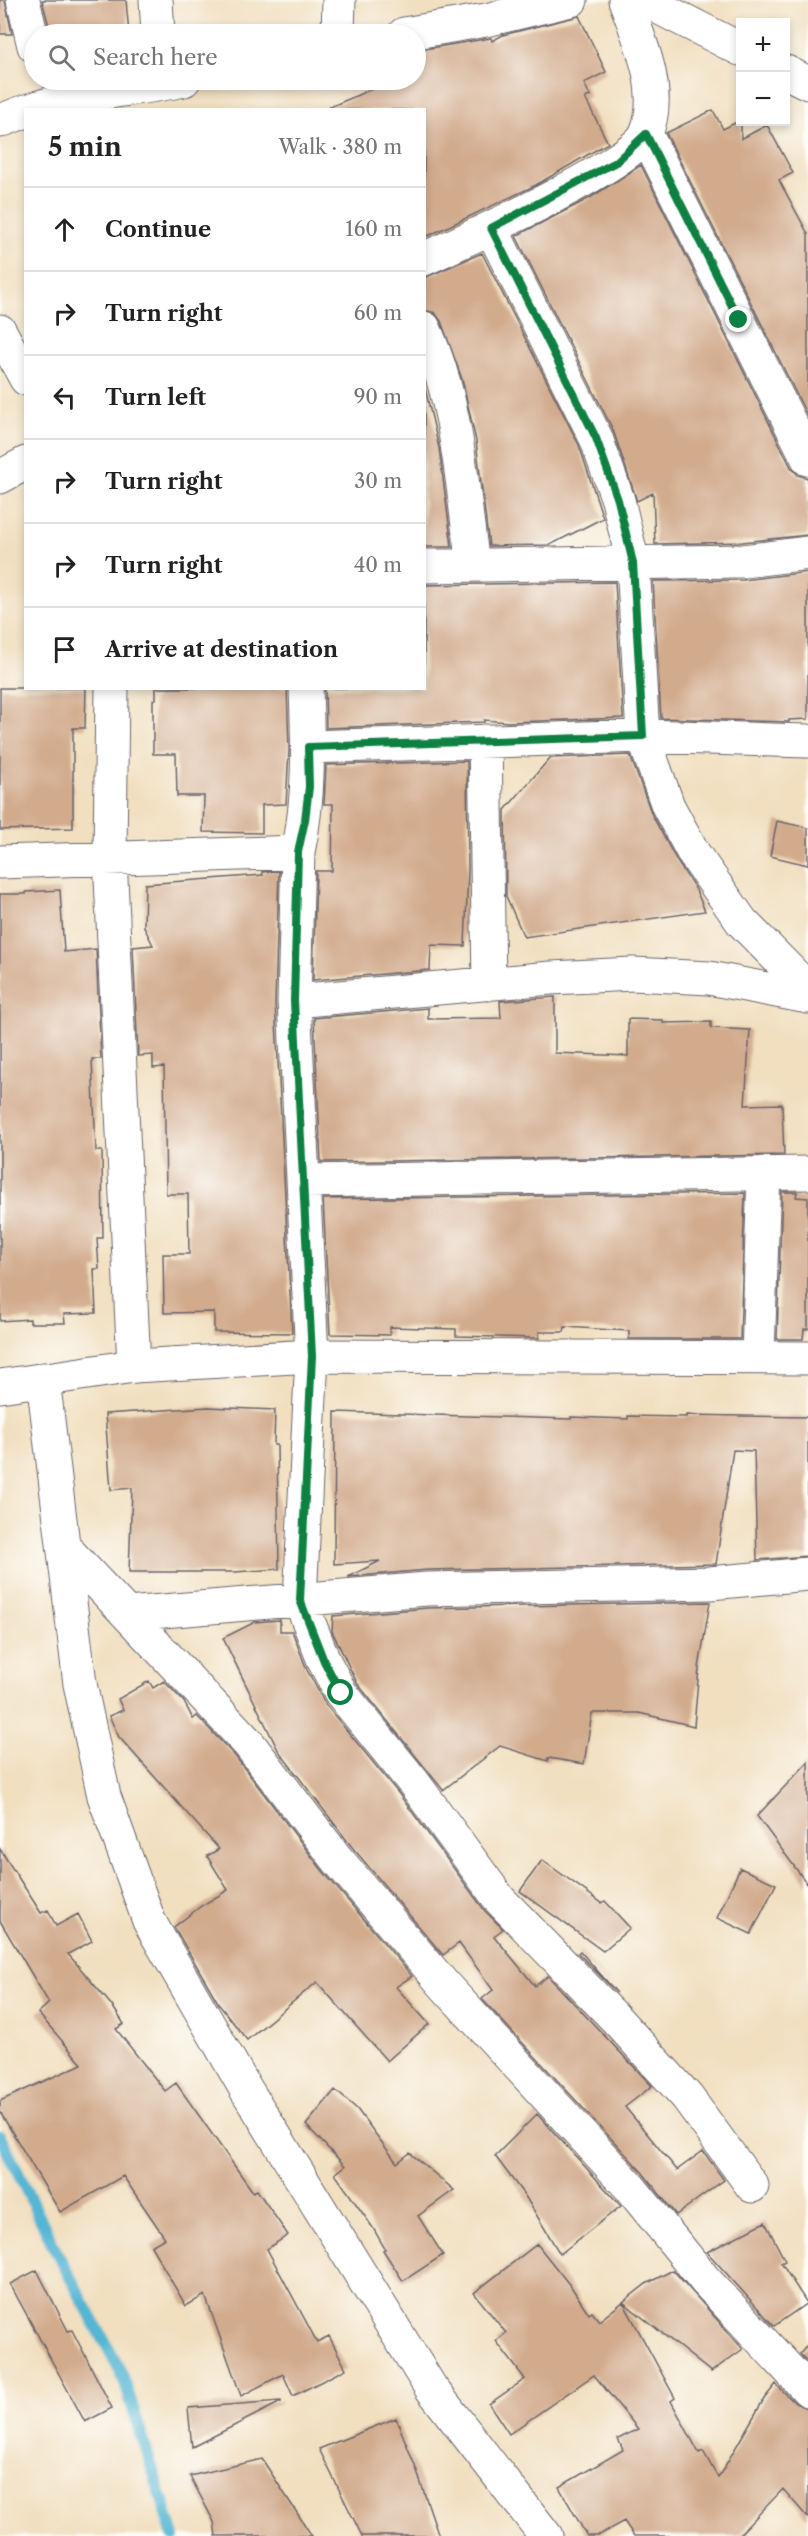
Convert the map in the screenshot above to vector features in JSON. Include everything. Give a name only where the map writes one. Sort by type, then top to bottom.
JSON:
[{"type":"street","points":[[23,0],[29,24]]},
{"type":"street","points":[[156,0],[157,24]]},
{"type":"street","points":[[338,24],[339,0]]},
{"type":"street","points":[[426,30],[486,20],[571,0]]},
{"type":"street","points":[[625,0],[646,58],[653,95],[646,134],[808,459]]},
{"type":"street","points":[[644,0],[736,46]]},
{"type":"street","points":[[790,74],[808,83]]},
{"type":"street","points":[[37,101],[102,101],[141,90]]},
{"type":"street","points":[[0,121],[24,108]]},
{"type":"street","points":[[426,258],[491,228],[616,162],[646,134]]},
{"type":"street","points":[[491,228],[596,438],[618,500],[633,563],[643,736],[668,806],[694,854],[742,922],[808,988]]},
{"type":"street","points":[[0,331],[24,375]]},
{"type":"street","points":[[426,333],[446,393],[455,436],[473,565]]},
{"type":"street","points":[[0,477],[24,464]]},
{"type":"street","points":[[426,566],[743,561],[808,553]]},
{"type":"street","points":[[112,690],[110,857],[134,1366]]},
{"type":"street","points":[[306,690],[309,787],[298,852],[294,1001],[312,1356],[300,1600],[324,1661],[341,1693],[414,1784],[500,1900],[616,2019],[687,2097],[752,2186]]},
{"type":"street","points":[[308,747],[643,736],[808,741]]},
{"type":"street","points":[[485,741],[489,984]]},
{"type":"street","points":[[0,862],[298,852]]},
{"type":"street","points":[[294,1001],[633,974],[709,978],[808,998]]},
{"type":"street","points":[[758,1357],[764,1173]]},
{"type":"street","points":[[304,1181],[808,1173]]},
{"type":"street","points":[[0,1386],[134,1366],[312,1356],[808,1358]]},
{"type":"street","points":[[44,1379],[80,1684],[104,1796],[149,1921],[244,2086],[431,2388],[546,2536]]},
{"type":"street","points":[[64,1547],[249,1744],[337,1859],[437,1977],[629,2186],[705,2280],[808,2390]]},
{"type":"street","points":[[127,1614],[427,1589],[710,1583],[808,1574]]},
{"type":"building","points":[[0,0],[5,0],[12,34],[0,34]]},
{"type":"building","points":[[42,0],[126,0],[128,24],[48,24]]},
{"type":"building","points":[[579,16],[606,72],[584,83],[590,96],[585,98],[608,143],[536,185],[428,236],[426,233],[426,108],[328,108],[370,90],[426,90],[426,49],[491,38],[492,41],[503,35]]},
{"type":"building","points":[[713,110],[723,129],[736,122],[736,126],[741,126],[741,139],[768,126],[793,173],[779,180],[808,234],[808,417],[666,133]]},
{"type":"building","points":[[641,165],[791,467],[798,475],[808,478],[808,535],[742,542],[655,544],[653,493],[637,501],[613,430],[516,236],[590,198]]},
{"type":"building","points":[[482,253],[579,445],[603,518],[550,545],[489,546],[476,441],[462,379],[441,321],[435,313],[426,311],[426,277]]},
{"type":"building","points":[[426,393],[439,448],[452,547],[426,547]]},
{"type":"building","points":[[808,572],[808,719],[789,720],[789,722],[661,718],[653,581],[743,580]]},
{"type":"building","points":[[615,582],[623,718],[509,722],[484,720],[484,722],[326,728],[325,690],[426,690],[426,585]]},
{"type":"building","points":[[0,688],[86,690],[85,728],[73,728],[73,828],[0,830]]},
{"type":"building","points":[[156,690],[287,690],[289,750],[286,804],[262,805],[262,833],[203,832],[204,796],[177,796],[176,754],[153,754],[153,700],[156,699]]},
{"type":"building","points":[[630,755],[652,815],[678,863],[695,888],[705,911],[524,937],[506,896],[505,810],[550,758]]},
{"type":"building","points":[[467,761],[468,871],[465,946],[431,945],[430,970],[313,980],[316,871],[332,871],[333,804],[324,804],[326,765]]},
{"type":"building","points":[[777,821],[808,828],[808,865],[770,856]]},
{"type":"building","points":[[279,871],[275,1002],[292,1333],[214,1332],[214,1312],[164,1313],[163,1254],[189,1254],[188,1194],[166,1194],[164,1067],[153,1068],[153,1055],[138,1056],[133,947],[153,945],[144,927],[145,884],[263,875],[262,872]]},
{"type":"building","points":[[60,890],[64,952],[96,949],[101,1059],[92,1059],[96,1151],[102,1151],[103,1238],[97,1238],[99,1269],[94,1269],[96,1313],[64,1314],[65,1323],[30,1323],[30,1319],[0,1321],[0,894]]},
{"type":"building","points":[[555,997],[555,1053],[628,1056],[628,1019],[663,1020],[663,1023],[711,1022],[711,1028],[750,1030],[745,1105],[782,1104],[784,1155],[321,1162],[314,1018],[428,1008],[428,1019],[501,1018],[500,1001]]},
{"type":"building","points":[[782,1192],[797,1192],[796,1197],[808,1198],[808,1329],[804,1329],[803,1339],[777,1339]]},
{"type":"building","points":[[745,1193],[740,1339],[629,1339],[629,1331],[565,1327],[564,1332],[539,1332],[539,1338],[456,1336],[456,1329],[390,1327],[390,1335],[330,1334],[323,1199]]},
{"type":"building","points":[[208,1407],[275,1410],[274,1445],[277,1445],[279,1569],[235,1572],[129,1572],[132,1488],[111,1490],[105,1414]]},
{"type":"building","points":[[335,1412],[571,1419],[571,1417],[628,1419],[628,1416],[686,1417],[686,1415],[808,1417],[808,1556],[757,1560],[754,1451],[733,1450],[716,1564],[427,1570],[348,1577],[380,1561],[334,1564]]},
{"type":"building","points":[[710,1602],[699,1668],[694,1726],[639,1713],[592,1713],[584,1764],[548,1758],[548,1761],[500,1746],[443,1790],[357,1683],[332,1631],[333,1616],[428,1608]]},
{"type":"building","points":[[280,1620],[280,1631],[292,1631],[307,1670],[326,1705],[399,1794],[485,1911],[503,1929],[494,1936],[535,1986],[548,1976],[652,2086],[625,2107],[677,2170],[703,2151],[724,2180],[676,2215],[643,2173],[482,1999],[493,1990],[459,1943],[443,1955],[352,1847],[278,1750],[223,1638],[255,1622]]},
{"type":"building","points":[[149,1681],[153,1688],[164,1681],[184,1702],[193,1719],[197,1716],[235,1756],[322,1870],[412,1976],[396,1987],[429,2024],[387,2061],[317,1982],[247,2040],[220,2006],[174,1927],[201,1906],[228,1890],[207,1856],[219,1849],[119,1737],[109,1716],[123,1710],[118,1699]]},
{"type":"building","points":[[808,1762],[808,1885],[757,1816]]},
{"type":"building","points":[[0,1849],[41,1913],[48,1910],[56,1926],[78,1914],[92,1941],[68,1954],[113,2007],[124,2024],[116,2029],[165,2091],[176,2083],[253,2192],[257,2190],[288,2235],[267,2249],[317,2342],[329,2336],[346,2369],[293,2396],[283,2374],[241,2396],[205,2295],[186,2306],[151,2246],[165,2238],[123,2176],[60,2212],[3,2117],[0,2111],[0,2101],[82,2064],[38,2013],[49,2003],[0,1921]]},
{"type":"building","points":[[542,1860],[602,1903],[605,1901],[630,1928],[603,1951],[520,1891]]},
{"type":"building","points":[[740,1868],[776,1884],[751,1934],[717,1918]]},
{"type":"building","points":[[580,1951],[617,1993],[578,1953]]},
{"type":"building","points":[[335,2090],[357,2109],[397,2163],[410,2153],[454,2190],[418,2216],[443,2255],[403,2281],[383,2250],[385,2249],[373,2228],[335,2174],[345,2166],[306,2125]]},
{"type":"building","points":[[537,2114],[621,2206],[560,2254],[525,2196],[495,2156]]},
{"type":"building","points":[[765,2222],[785,2261],[781,2263],[807,2303],[774,2326],[707,2252]]},
{"type":"building","points":[[537,2244],[572,2288],[589,2314],[592,2312],[599,2321],[623,2302],[675,2398],[671,2401],[699,2453],[703,2451],[718,2478],[764,2399],[776,2384],[795,2403],[808,2408],[808,2518],[783,2489],[738,2536],[634,2536],[624,2521],[597,2536],[587,2536],[559,2487],[623,2450],[618,2439],[638,2429],[594,2375],[509,2434],[489,2404],[525,2379],[496,2341],[506,2333],[474,2293]]},
{"type":"building","points":[[37,2270],[68,2331],[72,2330],[112,2408],[85,2422],[10,2284]]},
{"type":"building","points":[[673,2270],[743,2349],[711,2372],[623,2302],[646,2284]]},
{"type":"building","points":[[808,2344],[808,2363],[800,2354]]},
{"type":"building","points":[[281,2402],[192,2447],[188,2408]]},
{"type":"building","points":[[396,2418],[439,2536],[362,2536],[319,2449]]},
{"type":"building","points":[[262,2459],[312,2536],[216,2536],[214,2522],[190,2476]]},
{"type":"waterway","points":[[0,2136],[55,2249],[122,2374],[174,2536]]},
{"type":"route","points":[[341,1693],[324,1661],[300,1600],[308,1396],[312,1356],[294,1001],[298,852],[309,787],[308,747],[643,736],[633,563],[618,500],[596,438],[491,228],[616,162],[646,134],[739,320]]}]
